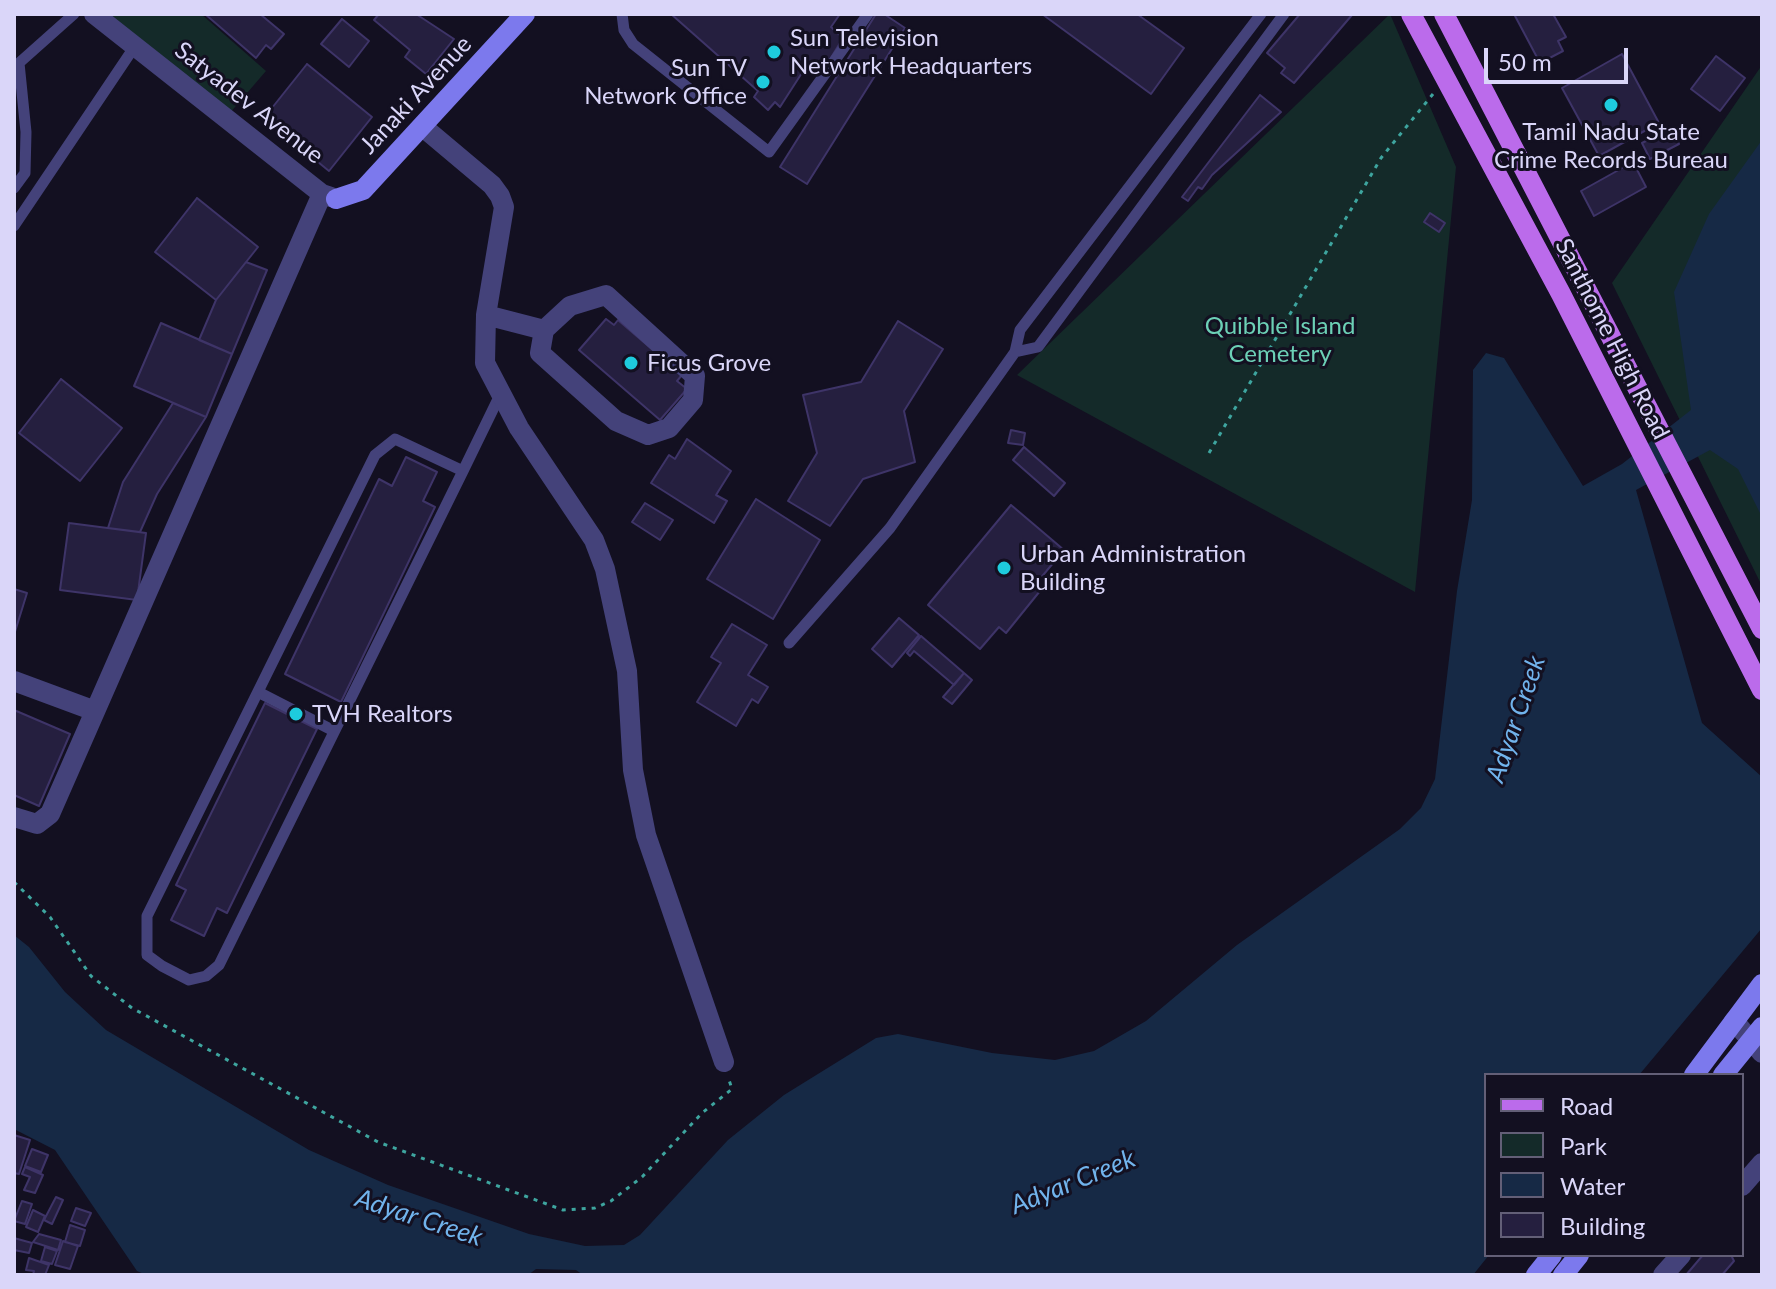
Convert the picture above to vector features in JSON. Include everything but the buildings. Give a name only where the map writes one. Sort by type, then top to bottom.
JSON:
[{"type":"main road","name":"Santhome High Road","points":[[1411,14],[1561,294],[1762,690]]},
{"type":"main road","name":"Santhome High Road","points":[[1444,14],[1762,629]]},
{"type":"street","name":"Satyadev Avenue","points":[[94,14],[329,196]]},
{"type":"street","name":"Janaki Avenue","points":[[329,196],[363,190],[525,14]]},
{"type":"street","points":[[423,127],[492,185],[504,207],[486,315],[485,363],[500,395],[594,540],[605,569],[627,671],[633,770],[640,814],[724,1062]]},
{"type":"street","points":[[14,817],[32,824],[47,819],[329,196]]},
{"type":"street","points":[[606,295],[695,376],[693,400],[669,428],[648,435],[616,421],[540,353],[544,330],[570,306],[606,295]]},
{"type":"street","points":[[486,315],[544,330]]},
{"type":"street","points":[[14,681],[95,711]]},
{"type":"street","points":[[1695,1073],[1762,984]]},
{"type":"street","points":[[1725,1073],[1759,1040],[1734,1021]]},
{"type":"street","points":[[1744,1184],[1762,1163]]},
{"type":"street","points":[[1536,1275],[1550,1257]]},
{"type":"street","points":[[1563,1275],[1577,1257]]},
{"type":"street","points":[[1663,1275],[1679,1257]]},
{"type":"lane","points":[[14,188],[25,173],[26,132],[19,63],[74,14]]},
{"type":"lane","points":[[622,14],[624,30],[633,44],[769,152],[868,14]]},
{"type":"lane","points":[[789,643],[890,528],[1015,352],[1020,330],[1261,14]]},
{"type":"lane","points":[[1015,352],[1038,347],[1284,14]]},
{"type":"lane","points":[[14,226],[135,46]]},
{"type":"lane","points":[[463,471],[395,439],[375,455],[147,916],[147,955],[162,966],[189,980],[206,976],[219,965],[463,471],[500,395]]},
{"type":"lane","points":[[258,692],[334,731]]},
{"type":"path","points":[[1209,453],[1381,158],[1446,78]]},
{"type":"path","points":[[14,882],[50,917],[91,976],[124,1004],[378,1142],[563,1210],[595,1208],[611,1201],[642,1177],[702,1113],[732,1089]]},
{"type":"green space","points":[[103,14],[201,14],[266,71],[229,114]]},
{"type":"green space","name":"Quibble Island Cemetery","points":[[1390,14],[1456,167],[1415,592],[1017,375]]},
{"type":"green space","points":[[1762,65],[1762,586],[1612,283]]},
{"type":"water","name":"Adyar Creek","points":[[1762,140],[1762,517],[1738,469],[1710,450],[1636,490],[1702,723],[1762,777],[1762,928],[1641,1073],[1484,1073],[1484,1257],[1487,1257],[1473,1275],[583,1275],[576,1270],[536,1269],[528,1275],[146,1275],[137,1271],[55,1150],[14,1129],[14,935],[29,947],[65,992],[106,1030],[309,1150],[388,1185],[529,1234],[585,1246],[624,1245],[640,1235],[728,1140],[784,1095],[876,1038],[898,1034],[992,1053],[1055,1060],[1094,1051],[1146,1021],[1237,945],[1400,829],[1421,808],[1435,779],[1457,591],[1472,500],[1473,370],[1486,353],[1504,358],[1583,486],[1622,464],[1691,410],[1674,292],[1709,214]]},
{"type":"place","name":"Sun Television Network Headquarters","points":[[774,52]]},
{"type":"place","name":"Sun TV Network Office","points":[[763,82]]},
{"type":"place","name":"Tamil Nadu State Crime Records Bureau","points":[[1611,105]]},
{"type":"place","name":"Ficus Grove","points":[[631,363]]},
{"type":"place","name":"Urban Administration Building","points":[[1004,568]]},
{"type":"place","name":"TVH Realtors","points":[[296,714]]}]
